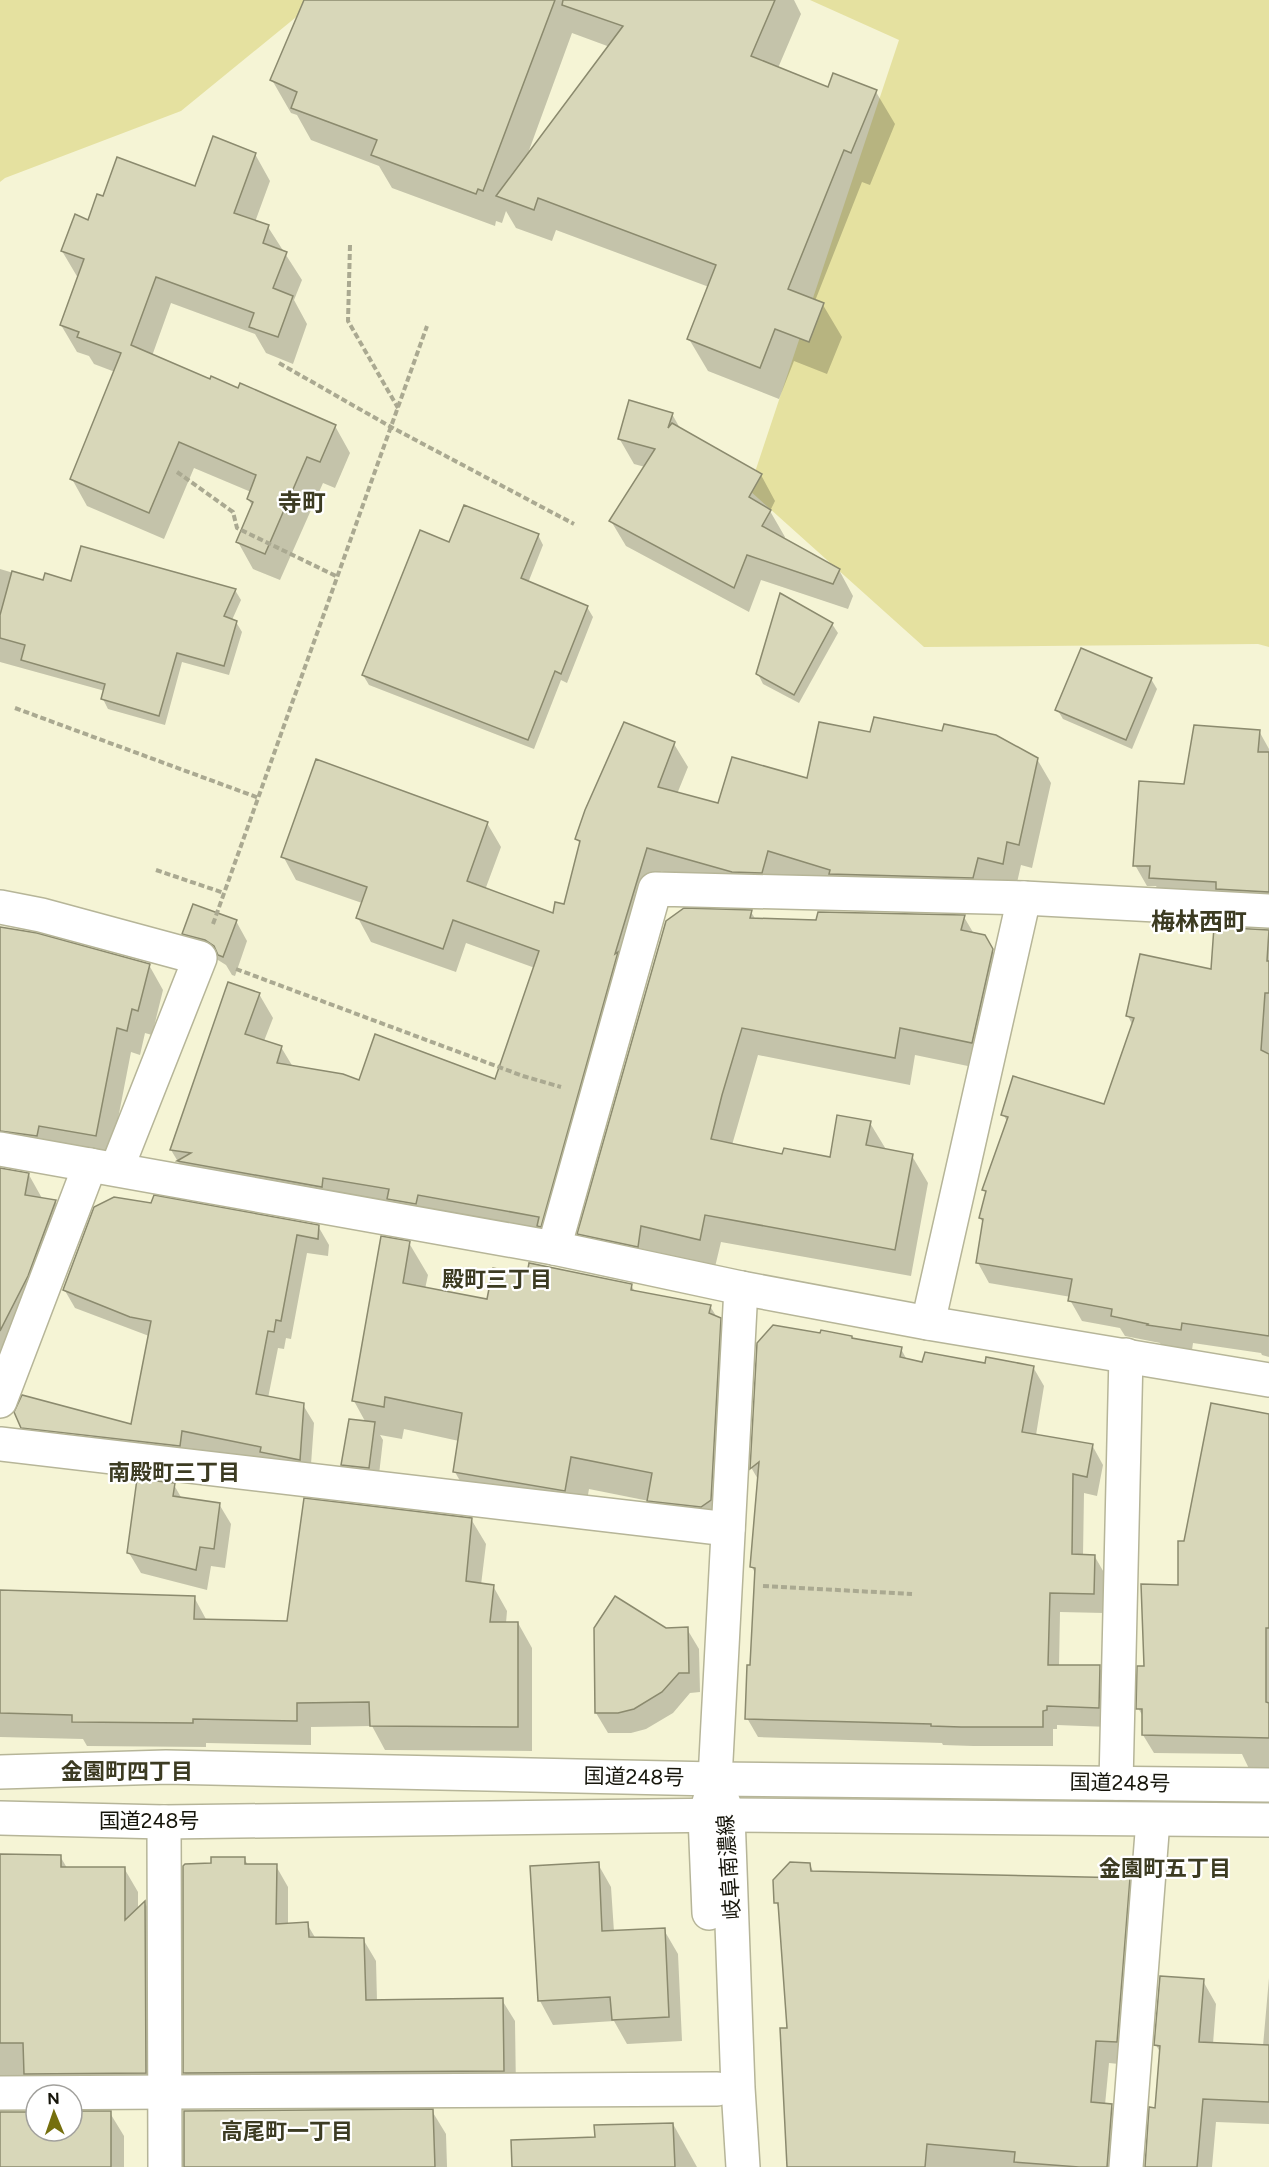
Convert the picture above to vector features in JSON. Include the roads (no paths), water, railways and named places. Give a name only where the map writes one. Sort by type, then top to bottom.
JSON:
[{"type":"main road","points":[[554,1248],[656,889],[1024,898],[1269,911]]},
{"type":"main road","points":[[928,1323],[1024,898]]},
{"type":"main road","points":[[0,907],[41,915],[200,958],[0,1401]]},
{"type":"main road","points":[[0,1149],[554,1248],[741,1288],[928,1323],[1269,1380]]},
{"type":"main road","name":"岐阜南濃線","points":[[720,2167],[717,2088],[716,1779],[741,1288]]},
{"type":"main road","points":[[1116,1783],[1126,1355]]},
{"type":"main road","points":[[0,1444],[728,1529]]},
{"type":"main road","name":"国道248号","points":[[0,1772],[166,1767],[716,1779],[1269,1785]]},
{"type":"main road","name":"岐阜南濃線","points":[[717,1816],[743,2167]]},
{"type":"main road","name":"国道248号","points":[[0,1818],[164,1822],[717,1816],[1269,1820]]},
{"type":"main road","points":[[1126,2167],[1153,1820]]},
{"type":"main road","points":[[164,1822],[165,2167]]},
{"type":"main road","points":[[0,2093],[717,2088]]},
{"type":"district","name":"寺町","points":[[302,503]]},
{"type":"district","name":"梅林西町","points":[[1199,922]]},
{"type":"district","name":"殿町三丁目","points":[[497,1279]]},
{"type":"district","name":"南殿町三丁目","points":[[174,1472]]},
{"type":"district","name":"金園町四丁目","points":[[127,1771]]},
{"type":"district","name":"金園町五丁目","points":[[1165,1868]]},
{"type":"district","name":"高尾町一丁目","points":[[287,2131]]}]
